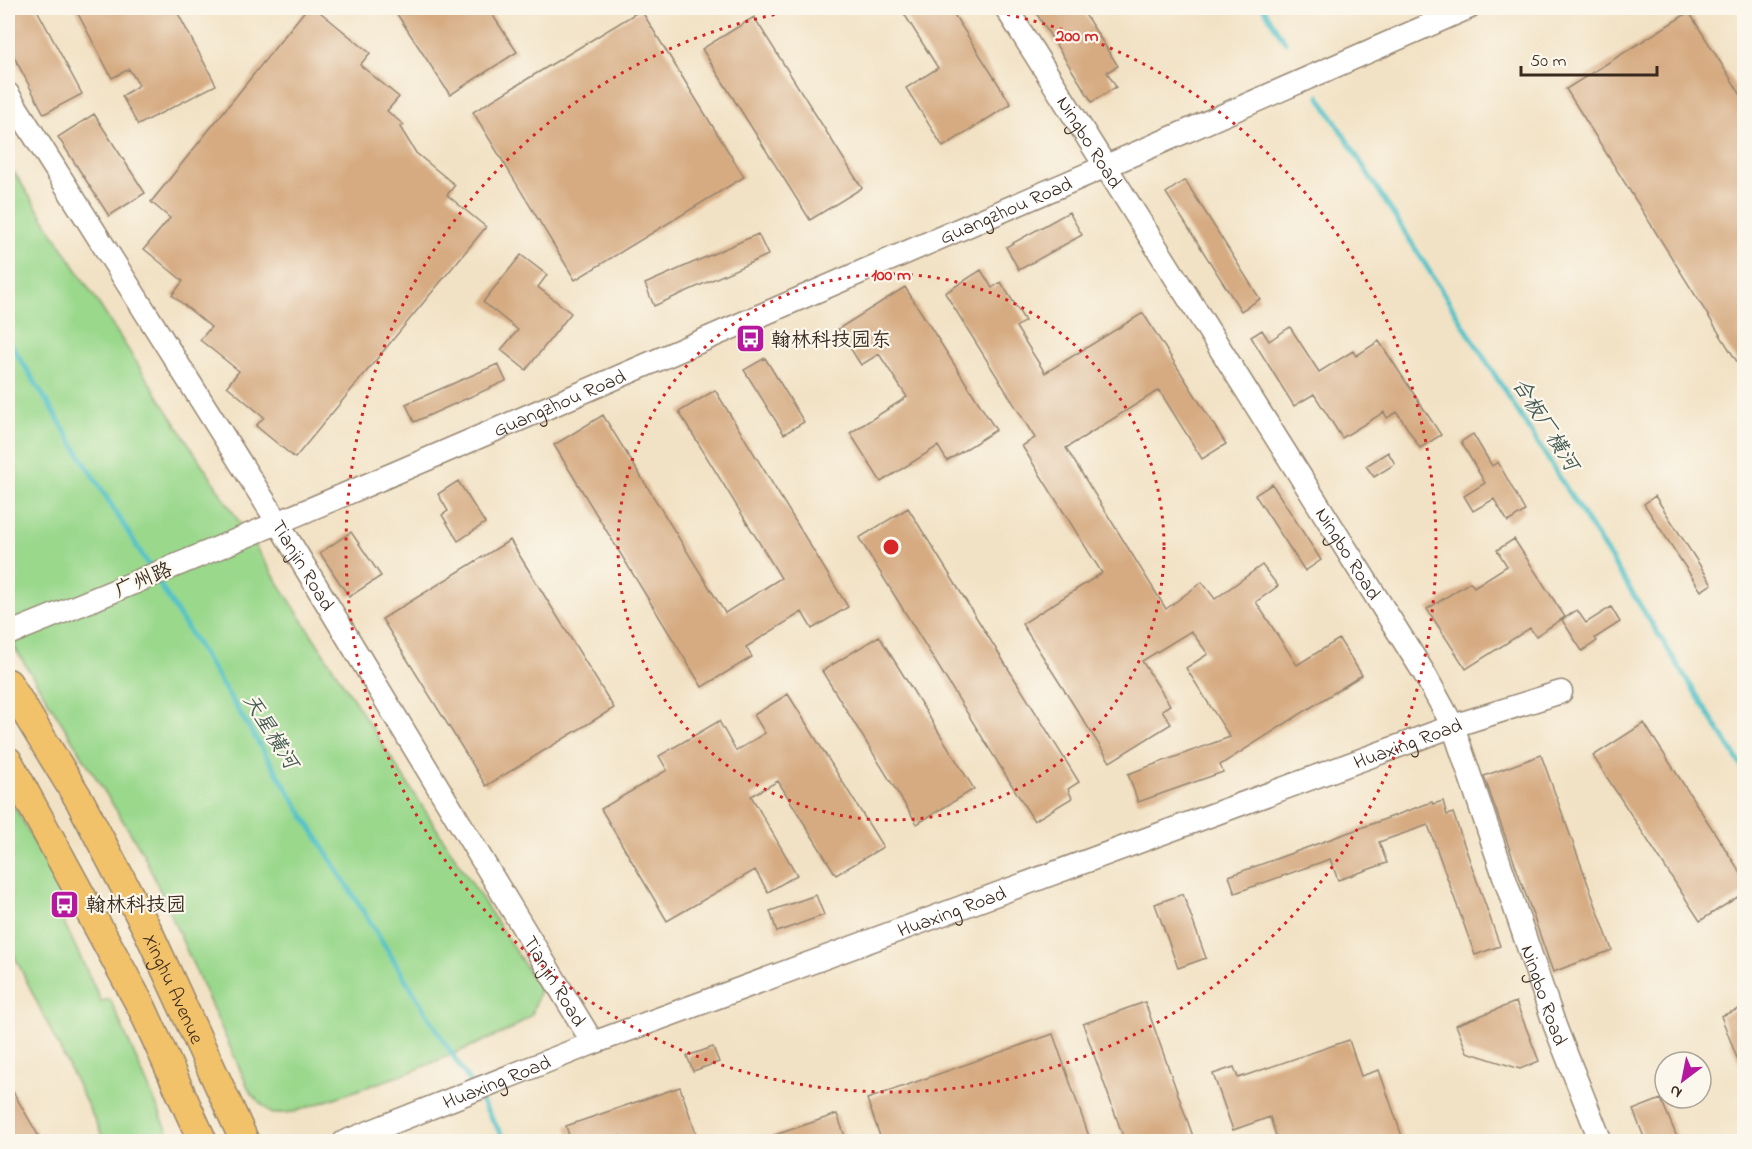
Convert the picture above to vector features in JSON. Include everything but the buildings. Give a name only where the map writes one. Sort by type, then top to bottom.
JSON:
[{"type":"main road","name":"Xinghu Avenue","points":[[8,683],[80,801],[148,931],[245,1142]]},
{"type":"main road","name":"Xinghu Avenue","points":[[8,761],[141,1008],[203,1142]]},
{"type":"street","name":"Ningbo Road","points":[[1006,8],[1424,673],[1453,726],[1555,1026],[1601,1142]]},
{"type":"street","name":"Guangzhou Road","points":[[277,522],[1106,168],[1468,8]]},
{"type":"street","name":"Tianjin Road","points":[[8,94],[277,522],[593,1043]]},
{"type":"street","name":"广州路","points":[[8,634],[277,522]]},
{"type":"street","name":"Huaxing Road","points":[[344,1142],[593,1043],[1453,726],[1561,692]]},
{"type":"green space","points":[[8,163],[540,989],[532,1014],[512,1029],[413,1071],[294,1112],[272,1114],[251,1094],[143,853],[8,637]]},
{"type":"green space","points":[[8,794],[70,907],[59,912],[101,1001],[110,999],[172,1141],[105,1141],[8,943]]},
{"type":"waterway","name":"合板厂横河","points":[[1263,8],[1285,42]]},
{"type":"waterway","name":"合板厂横河","points":[[1319,96],[1744,770]]},
{"type":"waterway","name":"天星横河","points":[[8,339],[151,569]]},
{"type":"waterway","name":"天星横河","points":[[157,580],[472,1086]]},
{"type":"waterway","name":"天星横河","points":[[477,1094],[506,1142]]},
{"type":"place","name":"翰林科技园东","points":[[750,339]]},
{"type":"place","name":"翰林科技园","points":[[65,904]]}]
